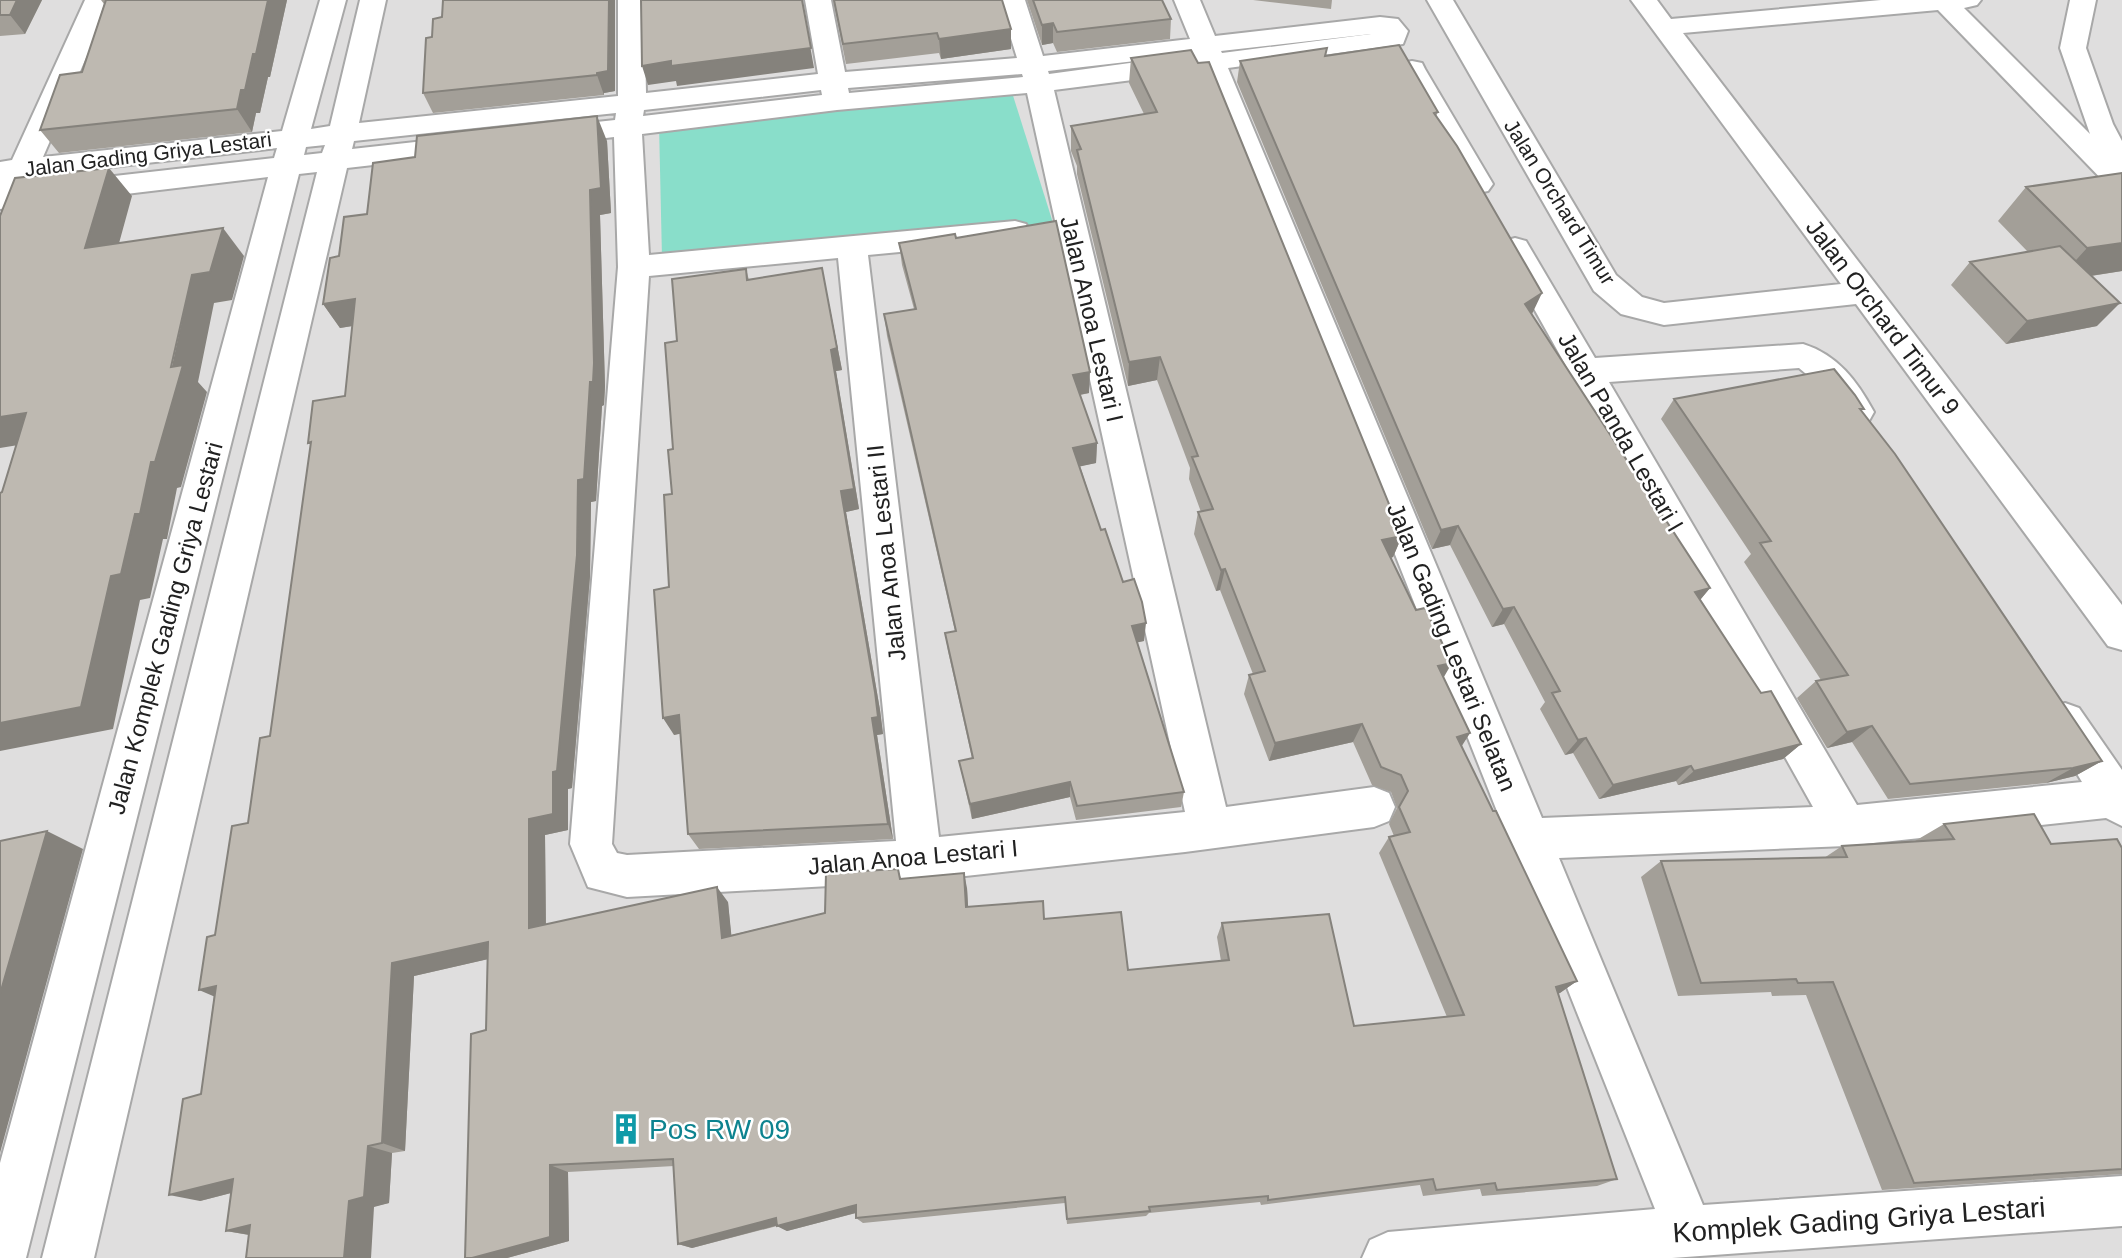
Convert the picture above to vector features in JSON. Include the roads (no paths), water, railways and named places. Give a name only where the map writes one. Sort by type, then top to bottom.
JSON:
[{"type":"street","points":[[5,189],[98,0]]},
{"type":"street","name":"Jalan Komplek Gading Griya Lestari","points":[[0,1258],[333,0]]},
{"type":"street","name":"Jalan Komplek Gading Griya Lestari","points":[[68,1258],[373,0]]},
{"type":"street","name":"Jalan Anoa Lestari I","points":[[631,0],[630,108],[634,267],[590,844],[603,872],[626,877],[920,860],[1209,828],[1204,795],[1036,75],[1012,0]]},
{"type":"street","points":[[818,0],[835,92]]},
{"type":"street","name":"Jalan Gading Lestari Selatan","points":[[1187,0],[1689,1231]]},
{"type":"street","name":"Jalan Orchard Timur","points":[[1440,0],[1605,282],[1632,306],[1664,314],[1864,292]]},
{"type":"street","name":"Jalan Orchard Timur 9","points":[[1644,0],[2122,634]]},
{"type":"street","points":[[2083,0],[2073,48],[2099,124],[2122,168]]},
{"type":"street","points":[[1664,27],[1956,1],[2122,183]]},
{"type":"street","name":"Jalan Panda Lestari I","points":[[1209,53],[1394,38],[1846,826]]},
{"type":"street","points":[[339,147],[630,108],[1036,75],[1209,53]]},
{"type":"street","name":"Jalan Gading Griya Lestari","points":[[5,189],[339,147]]},
{"type":"street","points":[[634,267],[1070,226]]},
{"type":"street","name":"Jalan Anoa Lestari II","points":[[852,247],[920,860]]},
{"type":"street","points":[[1586,371],[1803,356],[1819,362],[1831,373],[1877,442]]},
{"type":"street","points":[[1531,839],[1846,826],[2119,802],[2047,694]]},
{"type":"street","points":[[1209,828],[1374,807]]},
{"type":"street","name":"Komplek Gading Griya Lestari","points":[[1388,1258],[1689,1231],[2122,1201]]},
{"type":"place","name":"Pos RW 09","points":[[626,1129]]}]
